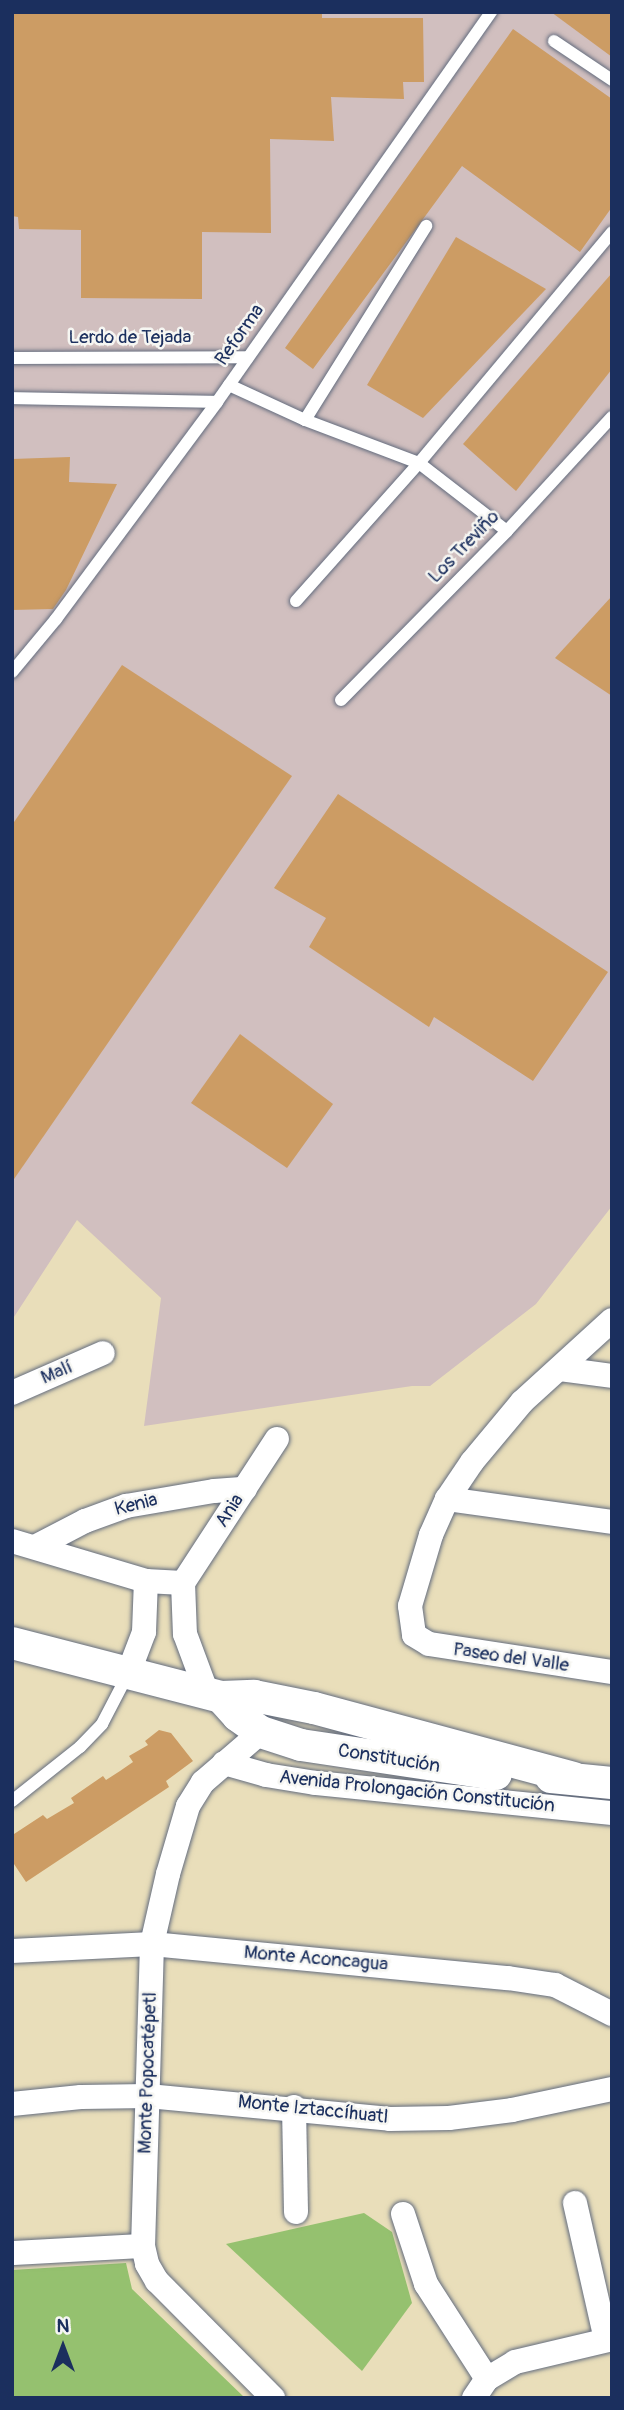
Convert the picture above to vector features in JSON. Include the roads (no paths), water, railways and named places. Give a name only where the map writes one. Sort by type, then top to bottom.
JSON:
[{"type":"street","points":[[612,1320],[522,1402],[472,1462],[447,1499],[612,1522]]},
{"type":"street","name":"Malí","points":[[12,1392],[103,1353]]},
{"type":"street","points":[[559,1369],[612,1376]]},
{"type":"street","name":"Ania","points":[[183,1583],[277,1439]]},
{"type":"street","name":"Kenia","points":[[24,1544],[126,1506],[214,1490],[245,1489]]},
{"type":"street","name":"Paseo del Valle","points":[[447,1499],[431,1535],[410,1606],[414,1635],[441,1648],[612,1672]]},
{"type":"street","points":[[24,1544],[146,1581],[183,1583],[185,1634],[214,1695]]},
{"type":"street","points":[[128,1674],[144,1632],[146,1581]]},
{"type":"street","points":[[144,1632],[185,1634]]},
{"type":"street","name":"Constitución","points":[[12,1643],[214,1695],[254,1696],[314,1708],[573,1778]]},
{"type":"street","name":"Constitución","points":[[214,1695],[261,1732],[301,1745],[430,1766],[612,1783]]},
{"type":"street","name":"Monte Popocatépetl","points":[[261,1732],[203,1782],[188,1806],[168,1874],[152,1944],[143,2246],[147,2264],[157,2281],[273,2398]]},
{"type":"street","name":"Avenida Prolongación Constitución","points":[[224,1763],[266,1775],[316,1783],[612,1813]]},
{"type":"street","name":"Monte Aconcagua","points":[[12,1951],[152,1944],[555,1984],[612,2014]]},
{"type":"street","name":"Monte Iztaccíhuatl","points":[[12,2104],[81,2096],[148,2096],[294,2107],[390,2119],[449,2118],[512,2110],[612,2089]]},
{"type":"street","points":[[294,2107],[296,2212]]},
{"type":"street","points":[[403,2214],[426,2284],[480,2388],[515,2362],[609,2339],[575,2203]]},
{"type":"street","points":[[12,2253],[143,2246]]},
{"type":"lane","name":"Reforma","points":[[12,672],[64,609],[217,402],[491,12]]},
{"type":"lane","points":[[554,41],[612,80]]},
{"type":"lane","points":[[305,420],[426,226]]},
{"type":"lane","points":[[296,601],[419,463],[612,232]]},
{"type":"lane","name":"Lerdo de Tejada","points":[[12,358],[248,357]]},
{"type":"lane","points":[[229,385],[305,420],[419,463],[507,531]]},
{"type":"lane","points":[[12,398],[217,402]]},
{"type":"lane","name":"Los Treviño","points":[[341,700],[507,531],[612,417]]},
{"type":"lane","points":[[12,1801],[80,1747],[102,1724],[128,1674]]}]
